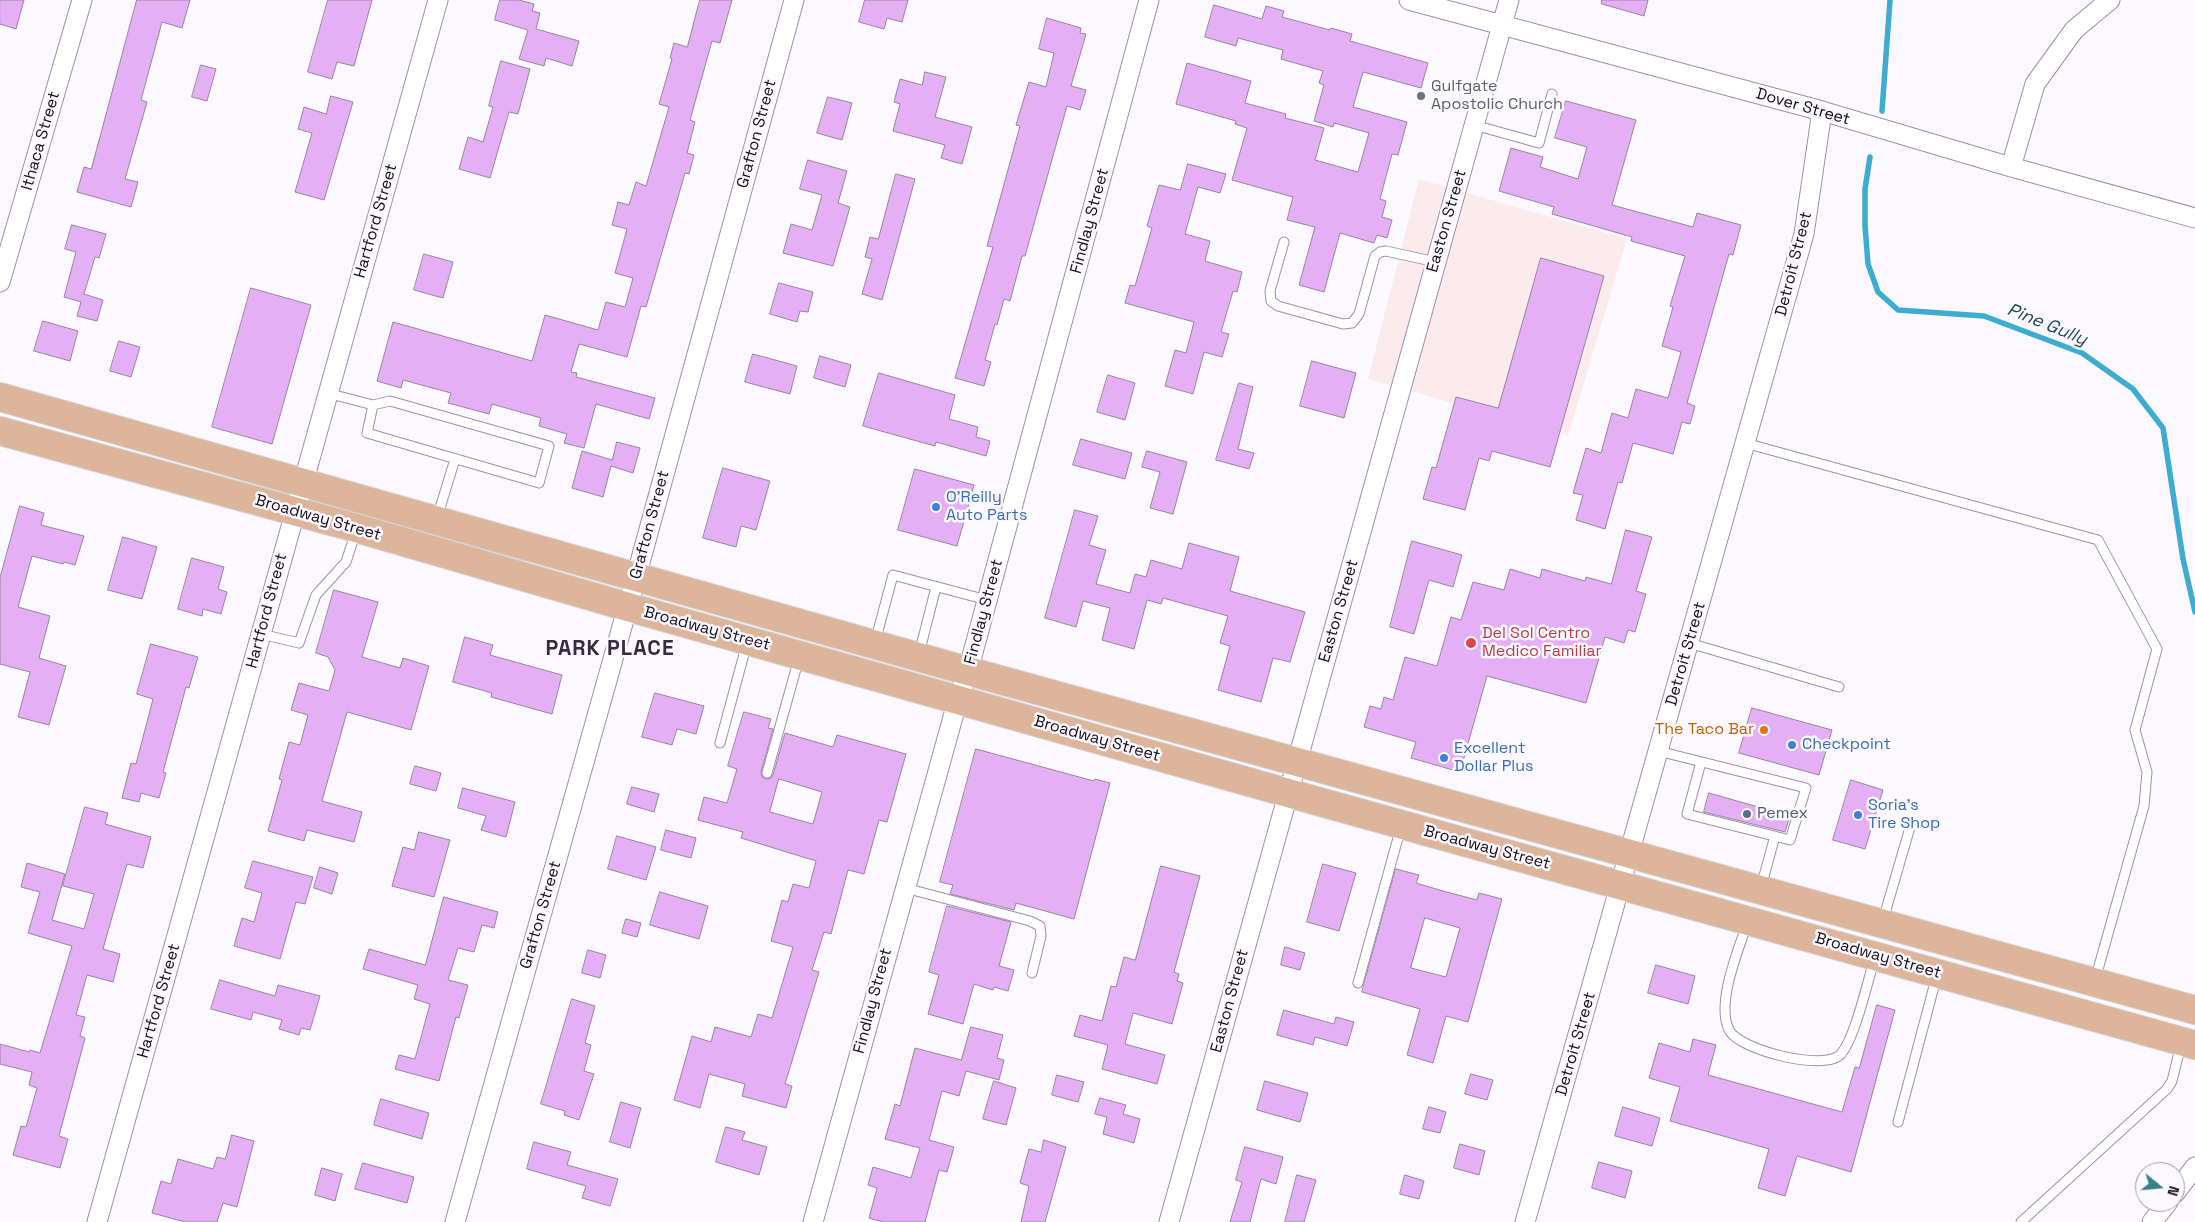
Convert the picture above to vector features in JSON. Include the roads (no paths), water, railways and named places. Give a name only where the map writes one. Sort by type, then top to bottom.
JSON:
[{"type":"main road","name":"Broadway Street","points":[[0,397],[304,481],[968,671],[1761,889],[2094,983],[2194,1008]]},
{"type":"main road","name":"Broadway Street","points":[[0,431],[356,528],[628,607],[958,698],[1288,793],[2188,1043]]},
{"type":"main road","points":[[1874,955],[1882,923]]},
{"type":"street","name":"Ithaca Street","points":[[0,282],[82,0]]},
{"type":"street","name":"Hartford Street","points":[[97,1222],[438,0]]},
{"type":"street","name":"Grafton Street","points":[[455,1222],[628,607],[794,0]]},
{"type":"street","name":"Findlay Street","points":[[813,1222],[904,888],[958,698],[968,671],[1150,0]]},
{"type":"street","name":"Dover Street","points":[[1409,0],[1822,111],[2011,167],[2195,218]]},
{"type":"street","name":"Easton Street","points":[[1169,1222],[1509,0]]},
{"type":"street","points":[[2011,167],[2035,84],[2074,30],[2110,0]]},
{"type":"street","name":"Detroit Street","points":[[1525,1222],[1804,234],[1822,111]]},
{"type":"street","points":[[2185,1180],[2195,1167]]},
{"type":"street","points":[[2152,1222],[2160,1212]]},
{"type":"lane","points":[[1474,125],[1539,143],[1552,94]]},
{"type":"lane","points":[[1284,242],[1270,291],[1271,301],[1278,306],[1343,324],[1352,323],[1359,314],[1375,256],[1380,252],[1386,251],[1436,262]]},
{"type":"lane","points":[[328,393],[373,405],[390,401],[549,446],[539,483],[367,433],[373,405]]},
{"type":"lane","points":[[1745,442],[2098,540],[2156,649],[2136,730],[2147,772],[2144,806],[2094,983]]},
{"type":"lane","points":[[437,519],[455,458]]},
{"type":"lane","points":[[261,634],[299,643],[316,595],[346,562],[356,528]]},
{"type":"lane","points":[[874,644],[893,575],[987,600]]},
{"type":"lane","points":[[918,656],[936,587]]},
{"type":"lane","points":[[720,744],[748,640]]},
{"type":"lane","points":[[1689,643],[1839,687]]},
{"type":"lane","points":[[767,773],[800,655]]},
{"type":"lane","points":[[1658,751],[1806,788],[1790,840],[1687,814],[1701,762]]},
{"type":"lane","points":[[1358,983],[1402,824]]},
{"type":"lane","points":[[1882,923],[1911,824]]},
{"type":"lane","points":[[1761,889],[1775,836]]},
{"type":"lane","points":[[904,888],[1030,921],[1040,926],[1042,936],[1032,973]]},
{"type":"lane","points":[[1748,920],[1727,988],[1724,1011],[1729,1030],[1738,1040],[1748,1045],[1803,1061],[1824,1062],[1839,1056],[1850,1041],[1874,955]]},
{"type":"lane","points":[[1898,1122],[1938,972]]},
{"type":"lane","points":[[2020,1222],[2167,1088],[2172,1081],[2188,1043]]},
{"type":"waterway","name":"Pine Gully","points":[[1882,111],[1890,0]]},
{"type":"waterway","name":"Pine Gully","points":[[1870,157],[1865,189],[1865,226],[1868,264],[1878,292],[1898,310],[1984,316],[2082,353],[2133,389],[2163,428],[2183,559],[2195,612]]},
{"type":"place","name":"Gulfgate Apostolic Church","points":[[1421,96]]},
{"type":"place","name":"O'Reilly Auto Parts","points":[[936,507]]},
{"type":"place","name":"Del Sol Centro Medico Familiar","points":[[1471,643]]},
{"type":"place","name":"The Taco Bar","points":[[1764,730]]},
{"type":"place","name":"Checkpoint","points":[[1792,745]]},
{"type":"place","name":"Excellent Dollar Plus","points":[[1444,758]]},
{"type":"place","name":"Pemex","points":[[1747,814]]},
{"type":"place","name":"Soria's Tire Shop","points":[[1858,815]]},
{"type":"district","name":"PARK PLACE","points":[[610,649]]}]
